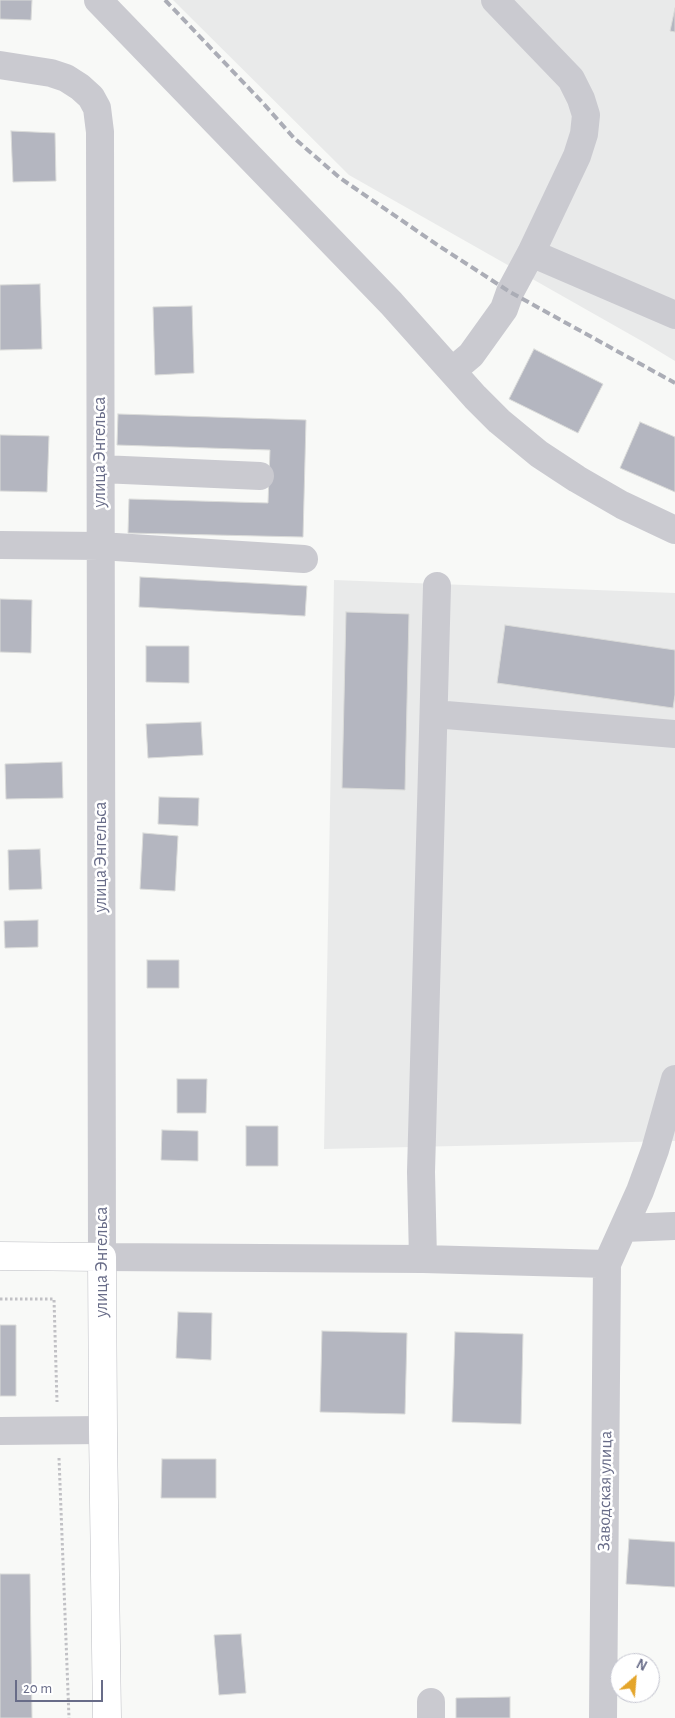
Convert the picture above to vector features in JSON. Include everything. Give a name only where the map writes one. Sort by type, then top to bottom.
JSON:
[{"type":"main road","points":[[0,1256],[102,1257]]},
{"type":"main road","name":"улица Энгельса","points":[[102,1257],[107,1718]]},
{"type":"street","points":[[98,0],[391,303],[499,422],[539,454],[577,479],[622,505],[675,530]]},
{"type":"street","points":[[452,371],[471,355],[504,309],[510,292],[531,253],[577,156],[584,134],[586,115],[581,99],[571,79],[495,0]]},
{"type":"street","name":"улица Энгельса","points":[[0,65],[51,73],[66,78],[80,87],[97,108],[100,132],[102,1257]]},
{"type":"street","points":[[531,253],[675,315]]},
{"type":"street","points":[[101,469],[260,476]]},
{"type":"street","points":[[0,545],[100,546],[304,559]]},
{"type":"street","points":[[423,1259],[421,1172],[437,586]]},
{"type":"street","points":[[434,714],[675,734]]},
{"type":"street","points":[[102,1257],[423,1259],[607,1264],[624,1228],[655,1150],[675,1079]]},
{"type":"street","points":[[624,1228],[675,1226]]},
{"type":"street","name":"Заводская улица","points":[[603,1718],[607,1264]]},
{"type":"street","points":[[0,1431],[103,1430]]},
{"type":"path","points":[[0,1299],[54,1299],[68,1718]]},
{"type":"shaded area","points":[[173,0],[675,0],[675,361],[349,175]]},
{"type":"shaded area","points":[[334,580],[675,593],[675,1141],[324,1149]]},
{"type":"building","points":[[0,0],[32,0],[31,20],[0,19]]},
{"type":"building","points":[[675,8],[675,32],[670,31]]},
{"type":"building","points":[[11,131],[55,133],[56,181],[13,182]]},
{"type":"building","points":[[40,284],[42,349],[0,350],[0,285]]},
{"type":"building","points":[[192,306],[194,373],[155,375],[153,307]]},
{"type":"building","points":[[534,349],[603,384],[578,433],[509,399]]},
{"type":"building","points":[[118,414],[306,420],[303,537],[128,533],[129,499],[268,503],[270,450],[117,445]]},
{"type":"building","points":[[640,422],[675,437],[675,492],[620,468]]},
{"type":"building","points":[[0,435],[49,436],[47,492],[0,491]]},
{"type":"building","points":[[140,577],[307,586],[305,616],[139,607]]},
{"type":"building","points":[[0,599],[32,600],[31,653],[0,652]]},
{"type":"building","points":[[346,612],[409,614],[405,790],[342,788]]},
{"type":"building","points":[[505,625],[675,650],[675,695],[673,708],[497,683]]},
{"type":"building","points":[[146,646],[189,646],[189,683],[146,682]]},
{"type":"building","points":[[201,722],[203,755],[148,758],[146,724]]},
{"type":"building","points":[[62,762],[63,798],[6,799],[5,764]]},
{"type":"building","points":[[159,797],[199,798],[198,826],[158,824]]},
{"type":"building","points":[[143,833],[178,836],[175,891],[140,889]]},
{"type":"building","points":[[40,849],[42,889],[9,890],[8,850]]},
{"type":"building","points":[[38,920],[38,947],[5,948],[4,921]]},
{"type":"building","points":[[147,960],[179,960],[179,988],[147,988]]},
{"type":"building","points":[[177,1079],[207,1079],[206,1113],[177,1113]]},
{"type":"building","points":[[246,1126],[278,1126],[278,1166],[246,1166]]},
{"type":"building","points":[[162,1130],[198,1131],[198,1161],[161,1160]]},
{"type":"building","points":[[178,1312],[212,1313],[211,1360],[176,1358]]},
{"type":"building","points":[[0,1325],[16,1325],[16,1396],[0,1396]]},
{"type":"building","points":[[322,1331],[407,1333],[405,1414],[320,1412]]},
{"type":"building","points":[[455,1332],[523,1334],[521,1424],[452,1422]]},
{"type":"building","points":[[162,1459],[216,1459],[216,1498],[161,1498]]},
{"type":"building","points":[[629,1539],[675,1542],[675,1587],[626,1584]]},
{"type":"building","points":[[0,1574],[30,1574],[32,1718],[0,1718]]},
{"type":"building","points":[[241,1634],[246,1693],[219,1695],[214,1635]]},
{"type":"building","points":[[510,1697],[510,1718],[456,1718],[456,1698]]},
{"type":"railway","points":[[165,0],[294,138],[340,178],[510,292],[675,383]]}]
